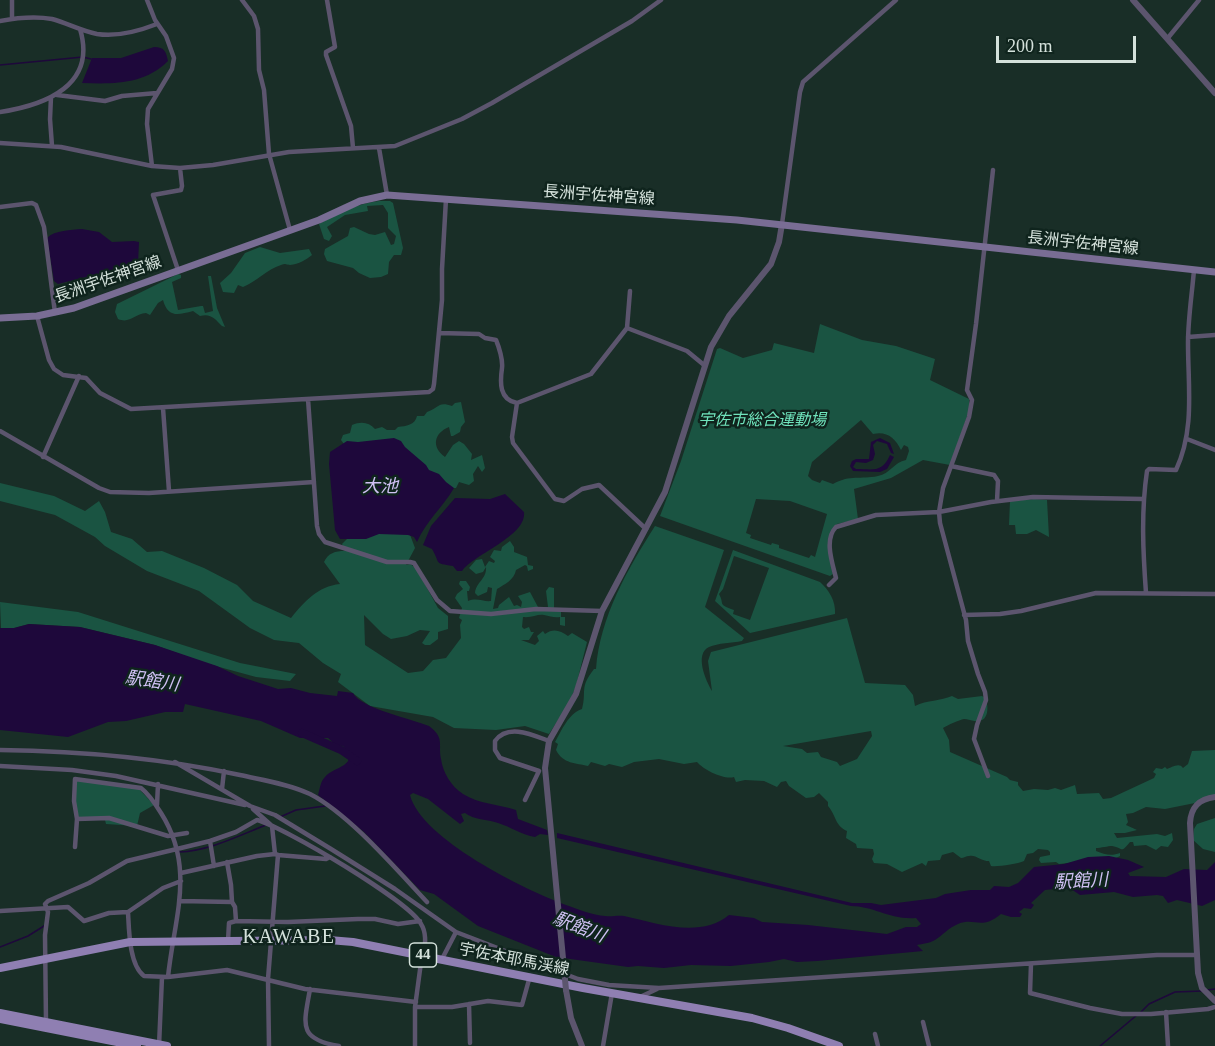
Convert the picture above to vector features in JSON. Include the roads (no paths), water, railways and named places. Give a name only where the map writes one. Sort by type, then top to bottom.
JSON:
[{"type":"main road","name":"長洲宇佐神宮線","points":[[0,318],[55,313],[90,302],[325,217],[360,201],[387,195],[782,224],[1215,272]]},
{"type":"main road","name":"宇佐本耶馬渓線","points":[[0,968],[130,942],[337,940],[758,1019],[839,1046]]},
{"type":"main road","points":[[0,1013],[162,1046]]},
{"type":"main road","points":[[0,1019],[137,1046]]},
{"type":"street","points":[[12,0],[12,19]]},
{"type":"street","points":[[147,0],[157,24],[166,36],[174,58],[172,69],[148,109],[146,117],[152,166]]},
{"type":"street","points":[[242,0],[254,16],[258,29],[259,70],[264,90],[268,154],[290,230]]},
{"type":"street","points":[[327,0],[335,47],[326,52],[326,55],[350,122],[353,148]]},
{"type":"street","points":[[0,143],[52,146],[152,166],[180,168],[213,165],[268,154],[379,148],[407,142],[486,107],[632,21],[661,0]]},
{"type":"street","points":[[582,1046],[572,1023],[566,990],[546,768],[549,741],[579,688],[602,611],[669,483],[711,347],[723,325],[771,264],[779,242],[803,82],[897,0]]},
{"type":"street","points":[[1133,0],[1215,93]]},
{"type":"street","points":[[1167,39],[1199,0]]},
{"type":"street","points":[[0,21],[48,19],[97,34],[109,35],[157,24]]},
{"type":"street","points":[[0,112],[25,107],[54,96],[73,79],[84,60],[80,29]]},
{"type":"street","points":[[54,96],[105,101],[122,96],[157,93]]},
{"type":"street","points":[[52,146],[50,118],[54,96]]},
{"type":"street","points":[[379,148],[387,195]]},
{"type":"street","points":[[178,270],[153,195],[180,190],[182,186],[180,168]]},
{"type":"street","points":[[988,776],[974,739],[986,694],[969,641],[939,512],[943,488],[969,417],[972,399],[967,390],[993,170]]},
{"type":"street","points":[[37,316],[51,365],[63,375],[79,376],[88,380],[100,393],[131,409],[431,391],[434,384],[442,300],[446,199]]},
{"type":"street","points":[[0,207],[32,203],[36,205],[44,223],[55,313]]},
{"type":"street","points":[[1146,593],[1143,559],[1143,499],[1148,470],[1176,470],[1187,439],[1190,412],[1188,337],[1194,270]]},
{"type":"street","points":[[438,333],[479,334],[485,338],[496,339],[502,367],[499,377],[504,395],[508,400],[517,403],[588,376],[627,328],[630,291]]},
{"type":"street","points":[[627,328],[684,349],[704,365]]},
{"type":"street","points":[[1188,337],[1215,335]]},
{"type":"street","points":[[43,457],[79,376]]},
{"type":"street","points":[[308,399],[318,530],[323,540],[387,562],[414,563],[439,603],[450,611],[491,614],[536,609],[602,611]]},
{"type":"street","points":[[517,403],[513,443],[555,499],[560,502],[564,501],[582,489],[598,485],[604,488],[646,529]]},
{"type":"street","points":[[163,408],[169,491]]},
{"type":"street","points":[[0,431],[104,490],[138,493],[314,482]]},
{"type":"street","points":[[1187,439],[1215,450]]},
{"type":"street","points":[[951,466],[994,475],[998,481],[997,501]]},
{"type":"street","points":[[829,585],[836,579],[830,549],[832,532],[835,528],[876,515],[939,512],[1033,497],[1143,499]]},
{"type":"street","points":[[964,615],[1014,612],[1091,593],[1215,594]]},
{"type":"street","points":[[525,800],[539,771],[500,758],[495,750],[495,741],[506,733],[516,731],[549,741]]},
{"type":"street","points":[[0,750],[66,752],[175,762],[224,771],[310,794],[358,831],[427,902]]},
{"type":"street","points":[[175,762],[250,806],[272,826],[277,855],[268,979],[269,1046]]},
{"type":"street","points":[[0,766],[72,770],[158,784],[250,806],[275,815],[340,854],[456,932],[578,979],[609,985],[659,988],[1196,953]]},
{"type":"street","points":[[222,789],[224,771]]},
{"type":"street","points":[[75,847],[77,819],[73,782],[77,778],[141,788],[157,807],[174,836],[181,873],[180,901],[165,977],[162,1046]]},
{"type":"street","points":[[157,807],[158,784]]},
{"type":"street","points":[[1215,797],[1204,799],[1195,805],[1190,823],[1196,953],[1201,984],[1208,996],[1215,1001]]},
{"type":"street","points":[[77,819],[110,818],[141,829],[174,836],[187,833]]},
{"type":"street","points":[[46,1022],[47,909],[45,904],[53,897],[89,884],[121,864],[210,842],[236,832],[257,820],[330,857],[392,898],[420,921],[424,933],[415,1004],[415,1046]]},
{"type":"street","points":[[210,842],[214,866]]},
{"type":"street","points":[[181,873],[226,862],[277,855],[326,859],[330,857]]},
{"type":"street","points":[[226,862],[236,921]]},
{"type":"street","points":[[0,911],[68,907],[84,921],[109,913],[128,912],[163,888],[181,881]]},
{"type":"street","points":[[180,901],[232,902]]},
{"type":"street","points":[[128,912],[130,942],[140,973],[147,976],[165,977],[227,970],[310,989],[452,1007],[489,1000],[522,1005],[530,976]]},
{"type":"street","points":[[228,940],[229,923],[236,921],[296,922],[369,919],[398,924],[420,921]]},
{"type":"street","points":[[442,959],[456,932]]},
{"type":"street","points":[[1031,964],[1029,991],[1032,994],[1122,1014],[1208,1009],[1215,1006]]},
{"type":"street","points":[[639,998],[659,988]]},
{"type":"street","points":[[310,989],[305,1021],[310,1035],[318,1042],[339,1046]]},
{"type":"street","points":[[603,1046],[612,993]]},
{"type":"street","points":[[469,1004],[470,1043]]},
{"type":"street","points":[[451,1016],[452,1007]]},
{"type":"street","points":[[1166,1012],[1168,1046]]},
{"type":"street","points":[[923,1022],[930,1046]]},
{"type":"street","points":[[875,1034],[878,1046]]},
{"type":"water","points":[[154,47],[164,51],[168,61],[149,75],[117,83],[82,83],[92,58],[121,58]]},
{"type":"water","points":[[82,229],[99,232],[112,242],[139,242],[138,264],[58,284],[54,281],[47,238],[59,232]]},
{"type":"water","name":"大池","points":[[394,438],[401,441],[429,470],[439,474],[454,488],[425,527],[417,542],[414,537],[408,535],[379,534],[366,539],[340,539],[335,530],[330,452],[347,441]]},
{"type":"water","points":[[880,438],[890,443],[894,454],[891,453],[887,444],[877,441],[873,445],[875,454],[873,460],[866,463],[856,462],[853,467],[877,469],[884,465],[890,455],[894,457],[887,469],[880,472],[853,471],[850,466],[852,461],[869,459],[871,442]]},
{"type":"water","points":[[505,494],[524,512],[523,521],[509,537],[462,571],[440,563],[432,549],[423,545],[431,526],[455,498],[490,499]]},
{"type":"water","points":[[29,624],[80,627],[155,645],[278,689],[291,688],[337,696],[338,691],[353,693],[365,704],[429,726],[439,738],[441,759],[446,774],[459,791],[476,800],[516,810],[518,819],[547,830],[548,835],[530,836],[465,813],[461,814],[464,821],[460,824],[428,799],[413,793],[410,795],[418,812],[433,829],[477,861],[526,888],[595,914],[624,916],[664,925],[691,928],[717,922],[729,915],[754,918],[762,922],[887,934],[921,924],[916,918],[898,917],[557,838],[557,833],[852,903],[881,905],[936,898],[945,894],[971,890],[990,890],[994,886],[1009,887],[1018,883],[1034,867],[1064,864],[1088,857],[1109,856],[1128,860],[1144,867],[1128,873],[1130,876],[1166,877],[1184,869],[1207,870],[1215,862],[1215,900],[1202,906],[1177,900],[1168,903],[1163,896],[1157,895],[1133,897],[1114,892],[1080,895],[1064,888],[1045,890],[1031,903],[1034,905],[1031,909],[1024,908],[1019,912],[1022,914],[1020,917],[1001,914],[988,922],[958,924],[933,941],[917,945],[923,951],[817,961],[797,962],[784,959],[731,966],[691,965],[664,968],[628,967],[556,957],[478,926],[434,894],[420,890],[364,832],[318,795],[323,779],[348,762],[349,758],[343,746],[336,745],[328,738],[300,738],[261,721],[185,704],[183,712],[165,712],[126,721],[108,722],[68,737],[0,730],[0,628],[14,628]]},
{"type":"waterway","points":[[0,65],[83,57],[91,59]]},
{"type":"waterway","name":"駅館川","points":[[302,733],[341,750],[357,761]]},
{"type":"waterway","points":[[280,817],[296,810],[325,806]]},
{"type":"waterway","points":[[179,852],[212,846],[266,825]]},
{"type":"waterway","points":[[0,947],[28,936],[44,926]]},
{"type":"waterway","points":[[1207,990],[1215,989]]},
{"type":"waterway","points":[[1141,1012],[1149,1004],[1175,992],[1202,991]]},
{"type":"waterway","points":[[1100,1046],[1137,1015]]},
{"type":"district","name":"KAWABE","points":[[289,938]]},
{"type":"park label","name":"宇佐市総合運動場","points":[[762,421]]}]
